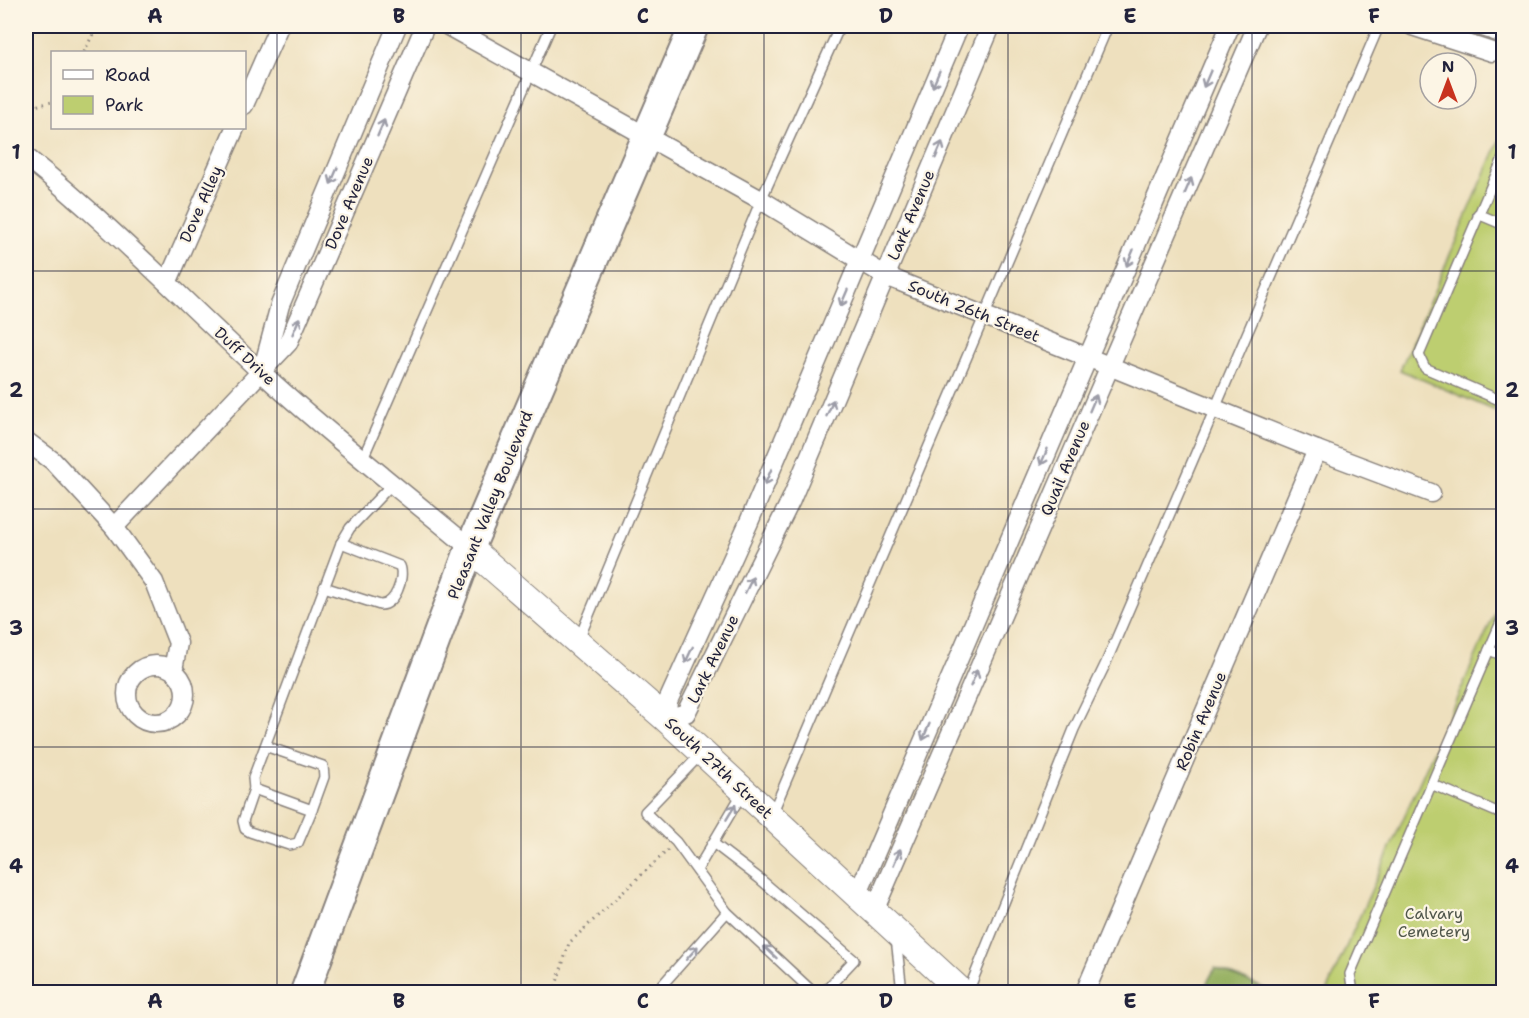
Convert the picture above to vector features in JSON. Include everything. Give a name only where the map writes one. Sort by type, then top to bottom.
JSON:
[{"type":"main road","name":"Pleasant Valley Boulevard","points":[[305,993],[471,548],[694,26]]},
{"type":"street","points":[[246,100],[279,26]]},
{"type":"street","name":"Dove Avenue","points":[[262,373],[280,305],[397,26]]},
{"type":"street","name":"Dove Avenue","points":[[114,527],[288,343],[425,26]]},
{"type":"street","name":"South 26th Street","points":[[448,26],[761,200],[886,276],[1317,450],[1431,493]]},
{"type":"street","name":"Lark Avenue","points":[[959,26],[749,522],[668,701],[666,719],[686,713],[791,500],[991,26]]},
{"type":"street","name":"Quail Avenue","points":[[865,903],[1012,533],[1230,26]]},
{"type":"street","name":"Quail Avenue","points":[[865,903],[1034,542],[1257,26]]},
{"type":"street","points":[[1412,26],[1498,46]]},
{"type":"street","points":[[1218,55],[1240,65]]},
{"type":"street","name":"Dove Alley","points":[[168,281],[235,129]]},
{"type":"street","name":"Duff Drive","points":[[26,157],[168,281],[262,373],[471,548]]},
{"type":"street","points":[[1151,208],[1174,217]]},
{"type":"street","points":[[26,441],[53,461],[114,527],[154,582],[178,644],[173,670]]},
{"type":"street","name":"Robin Avenue","points":[[1084,993],[1317,450]]},
{"type":"street","points":[[1012,533],[1034,542]]},
{"type":"street","name":"South 27th Street","points":[[471,548],[666,719],[962,993]]},
{"type":"lane","points":[[363,458],[551,26]]},
{"type":"lane","points":[[578,642],[761,200],[840,26]]},
{"type":"lane","points":[[771,816],[1108,26]]},
{"type":"lane","points":[[968,993],[1074,729],[1110,654],[1379,26]]},
{"type":"lane","points":[[1466,26],[1498,46]]},
{"type":"lane","points":[[1503,156],[1419,355],[1425,368],[1503,402]]},
{"type":"lane","points":[[1478,214],[1503,225]]},
{"type":"lane","points":[[265,746],[323,766],[324,777],[298,843],[289,845],[245,829],[243,821],[254,789],[253,778],[341,543],[350,528],[393,483]]},
{"type":"lane","points":[[324,587],[385,606],[393,600],[402,576],[400,566],[341,543]]},
{"type":"lane","points":[[1353,993],[1350,974],[1503,615]]},
{"type":"lane","points":[[1489,650],[1503,656]]},
{"type":"lane","points":[[702,752],[645,812],[676,842],[728,912],[813,993]]},
{"type":"lane","points":[[1431,784],[1503,815]]},
{"type":"lane","points":[[254,789],[312,810]]},
{"type":"lane","points":[[697,870],[744,790]]},
{"type":"lane","points":[[713,843],[760,879],[854,960],[825,993]]},
{"type":"lane","points":[[656,993],[728,912]]},
{"type":"lane","points":[[895,931],[902,993]]},
{"type":"path","points":[[84,51],[97,26]]},
{"type":"path","points":[[26,108],[51,102]]},
{"type":"path","points":[[554,993],[569,943],[676,842]]},
{"type":"green space","points":[[1503,132],[1503,414],[1400,370]]},
{"type":"green space","name":"Calvary Cemetery","points":[[1503,595],[1503,992],[1326,992]]},
{"type":"green space","points":[[1215,968],[1273,992],[1202,992]]}]
